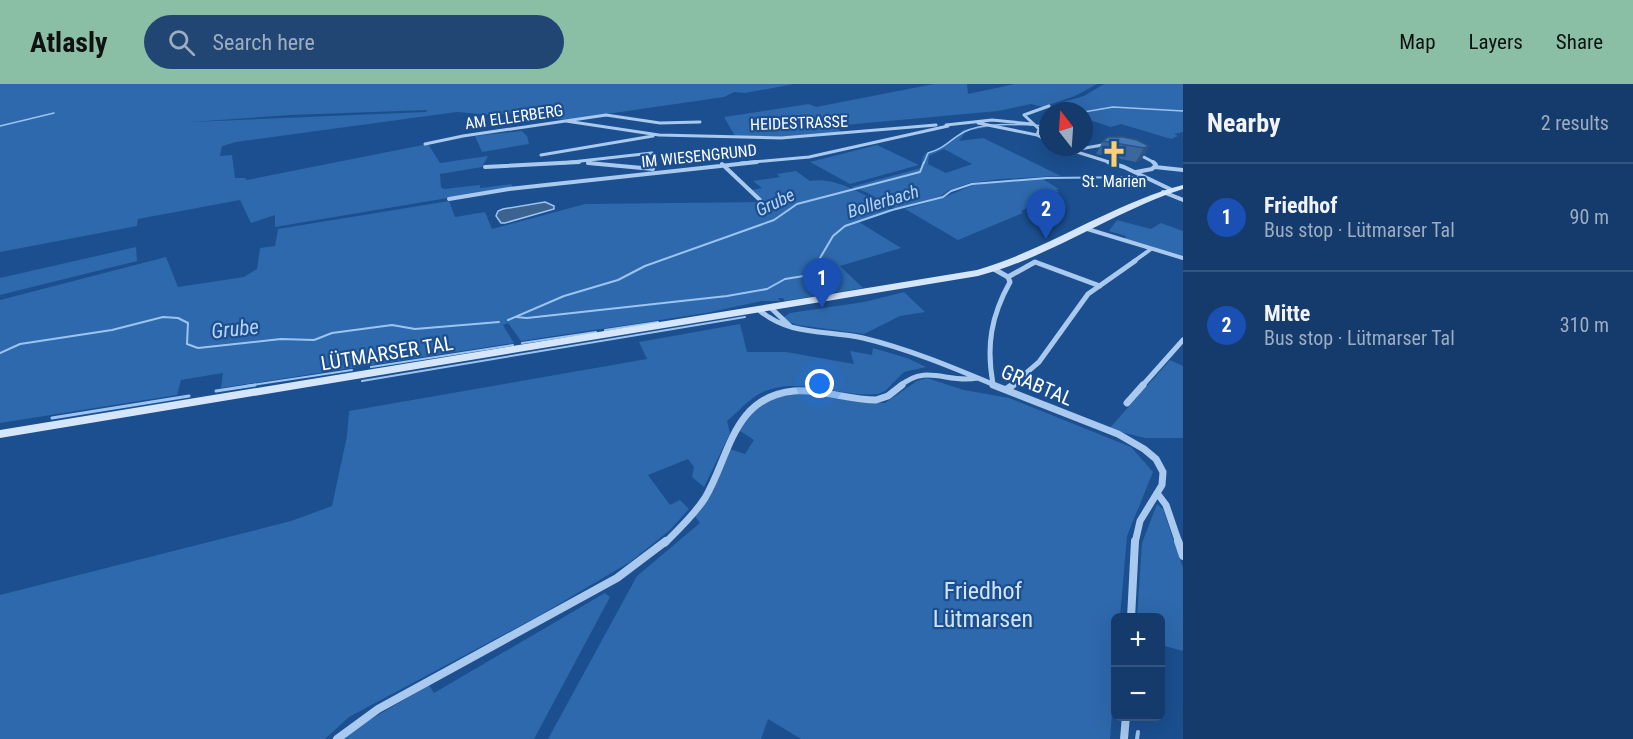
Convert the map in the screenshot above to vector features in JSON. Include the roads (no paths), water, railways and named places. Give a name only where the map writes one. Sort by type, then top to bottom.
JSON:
[{"type":"main road","name":"LÜTMARSER TAL","points":[[0,434],[770,309],[803,307],[863,297],[1014,263],[1084,228],[1167,191],[1183,187]]},
{"type":"street","points":[[977,122],[1037,135],[1040,131],[1024,115],[1039,110]]},
{"type":"street","name":"AM ELLERBERG","points":[[426,144],[463,136],[606,115],[638,121],[700,122]]},
{"type":"street","name":"HEIDESTRASSE","points":[[566,121],[659,135],[804,138],[900,127],[948,126],[1000,119],[1034,126]]},
{"type":"street","name":"IM WIESENGRUND","points":[[449,199],[509,189],[678,169],[809,157],[948,126]]},
{"type":"street","points":[[542,155],[659,135]]},
{"type":"street","points":[[1093,147],[1116,145]]},
{"type":"street","points":[[485,167],[569,163],[652,153]]},
{"type":"street","points":[[1136,153],[1152,160],[1155,167]]},
{"type":"street","points":[[1086,156],[1136,172],[1183,200]]},
{"type":"street","points":[[569,163],[678,169]]},
{"type":"street","points":[[722,164],[760,200]]},
{"type":"street","points":[[1136,172],[1155,167],[1183,170]]},
{"type":"street","points":[[1084,228],[1183,258]]},
{"type":"street","points":[[1007,389],[1023,378],[1039,362],[1072,312],[1088,294],[1151,249]]},
{"type":"street","points":[[1008,277],[1035,262],[1100,286]]},
{"type":"street","points":[[993,384],[988,365],[987,340],[996,308],[1010,282],[1008,277],[994,269]]},
{"type":"street","points":[[770,309],[796,329]]},
{"type":"street","name":"GRABTAL","points":[[770,309],[766,318],[778,325],[845,334],[888,345],[1007,389],[1097,428],[1118,434],[1150,454],[1162,470],[1164,481],[1157,493]]},
{"type":"street","points":[[1127,403],[1183,340]]},
{"type":"street","points":[[337,739],[378,709],[617,578],[652,553],[693,514],[705,496],[735,428],[744,415],[766,398],[804,390],[874,400],[890,396],[917,375],[932,374],[969,381],[976,378]]},
{"type":"street","points":[[1131,613],[1136,537],[1141,520],[1157,493],[1166,505],[1183,556]]},
{"type":"street","points":[[1124,739],[1126,721]]},
{"type":"waterway","name":"Grube","points":[[1093,110],[1113,107],[1183,111]]},
{"type":"waterway","points":[[0,126],[54,113]]},
{"type":"waterway","name":"Grube","points":[[924,163],[928,153],[972,129],[1005,124],[1039,126]]},
{"type":"waterway","name":"Grube","points":[[508,320],[564,296],[618,280],[645,266],[774,220],[797,204],[920,172],[924,162]]},
{"type":"waterway","name":"Bollerbach","points":[[516,317],[527,318],[727,296],[767,289],[785,279],[810,275],[833,236],[845,226],[892,210],[943,197],[951,191],[972,184],[1047,178],[1140,177]]},
{"type":"waterway","name":"Grube","points":[[0,353],[20,344],[112,330],[163,317],[178,318],[188,323],[187,344],[198,348],[281,339],[314,340],[332,333],[392,325],[415,329],[499,322]]},
{"type":"waterway","points":[[362,381],[745,317]]},
{"type":"waterway","points":[[605,330],[658,322]]},
{"type":"waterway","points":[[522,343],[596,332]]},
{"type":"waterway","points":[[371,367],[513,345]]},
{"type":"waterway","points":[[246,386],[352,370]]},
{"type":"waterway","points":[[216,391],[255,385]]},
{"type":"waterway","points":[[52,418],[189,396]]},
{"type":"waterway","points":[[1137,739],[1138,732]]},
{"type":"place","name":"St. Marien","points":[[1114,154]]},
{"type":"place","name":"Mitte","points":[[1046,239]]},
{"type":"place","name":"Friedhof","points":[[822,308]]},
{"type":"park label","name":"Friedhof Lütmarsen","points":[[983,605]]}]
